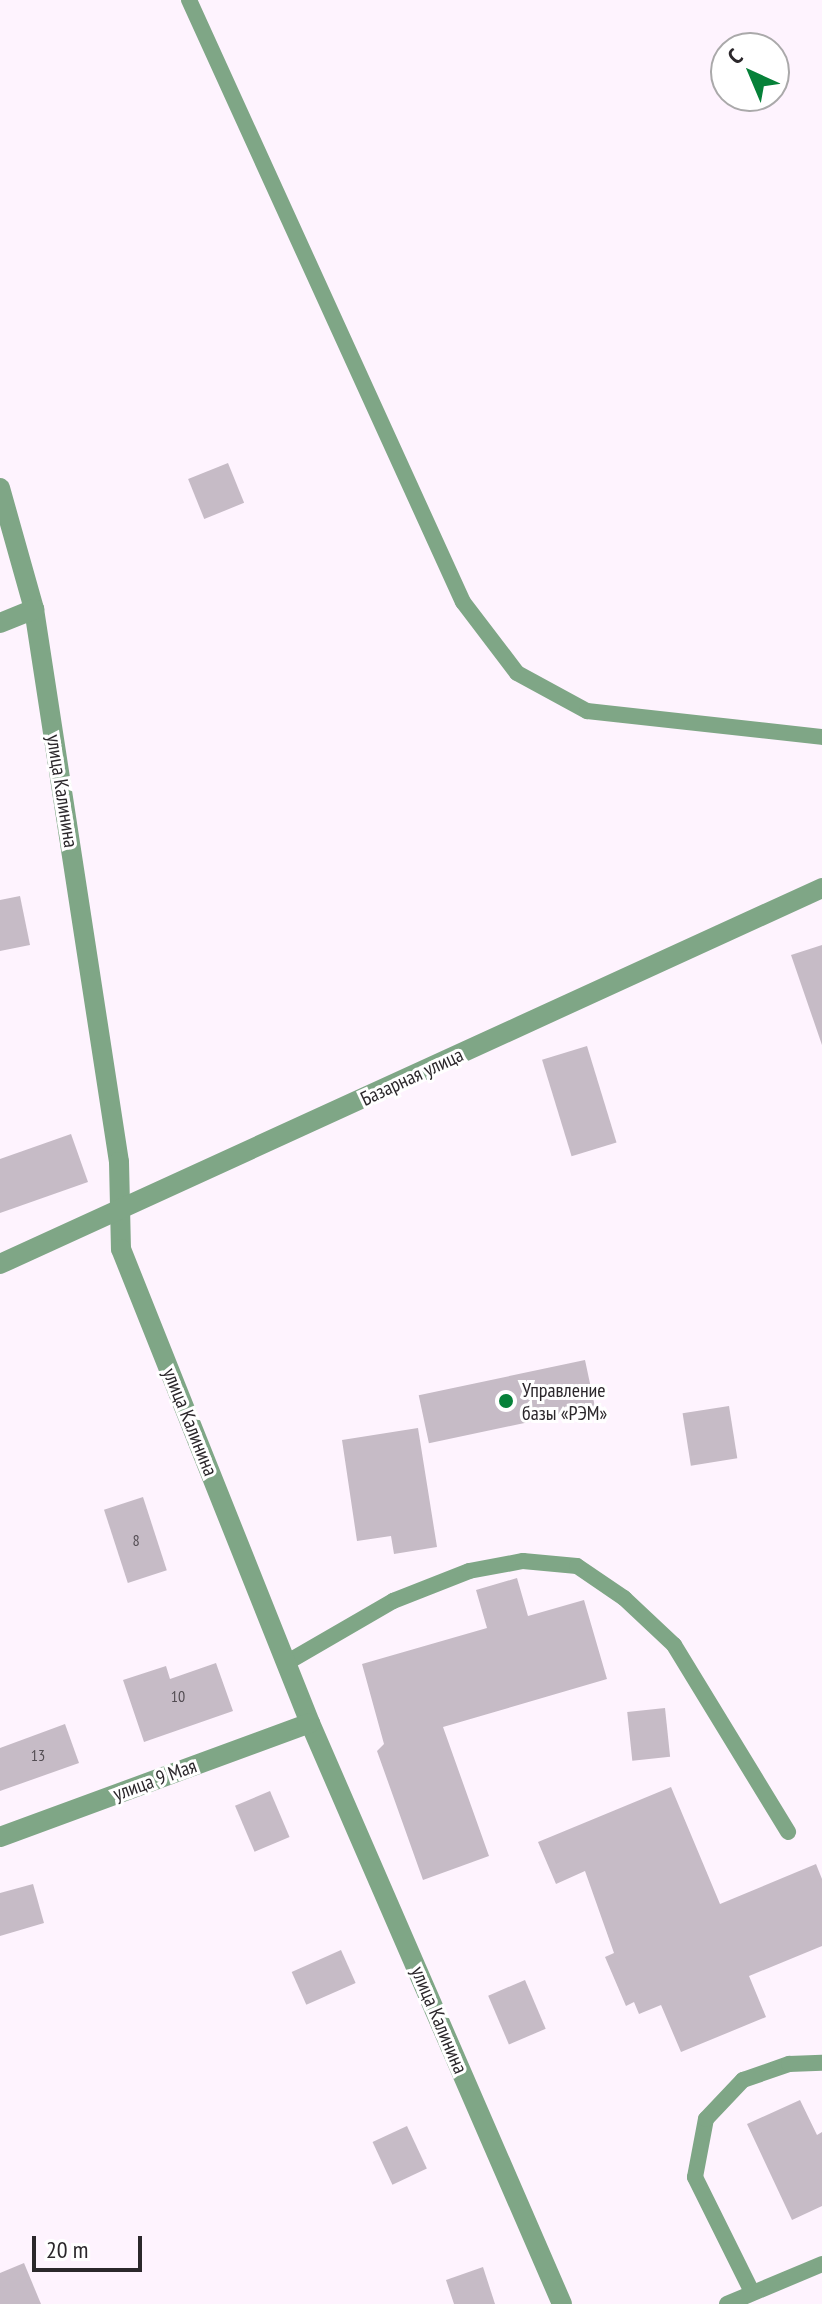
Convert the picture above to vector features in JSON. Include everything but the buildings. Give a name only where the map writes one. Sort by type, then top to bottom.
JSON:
[{"type":"street","name":"улица Калинина","points":[[0,488],[34,609],[119,1162],[121,1249],[310,1723],[562,2304]]},
{"type":"street","points":[[0,623],[34,609]]},
{"type":"street","name":"Базарная улица","points":[[0,1264],[120,1212],[822,888]]},
{"type":"street","name":"улица 9 Мая","points":[[0,1837],[310,1723]]},
{"type":"lane","points":[[189,0],[463,602],[517,673],[587,711],[822,737]]},
{"type":"lane","points":[[286,1663],[393,1601],[469,1571],[523,1561],[577,1566],[624,1598],[674,1645],[788,1832]]},
{"type":"lane","points":[[751,2290],[695,2177],[706,2119],[743,2080],[789,2064],[822,2063]]},
{"type":"lane","points":[[727,2304],[751,2290],[822,2264]]},
{"type":"place","name":"Управление базы «РЭМ»","points":[[506,1401]]}]
